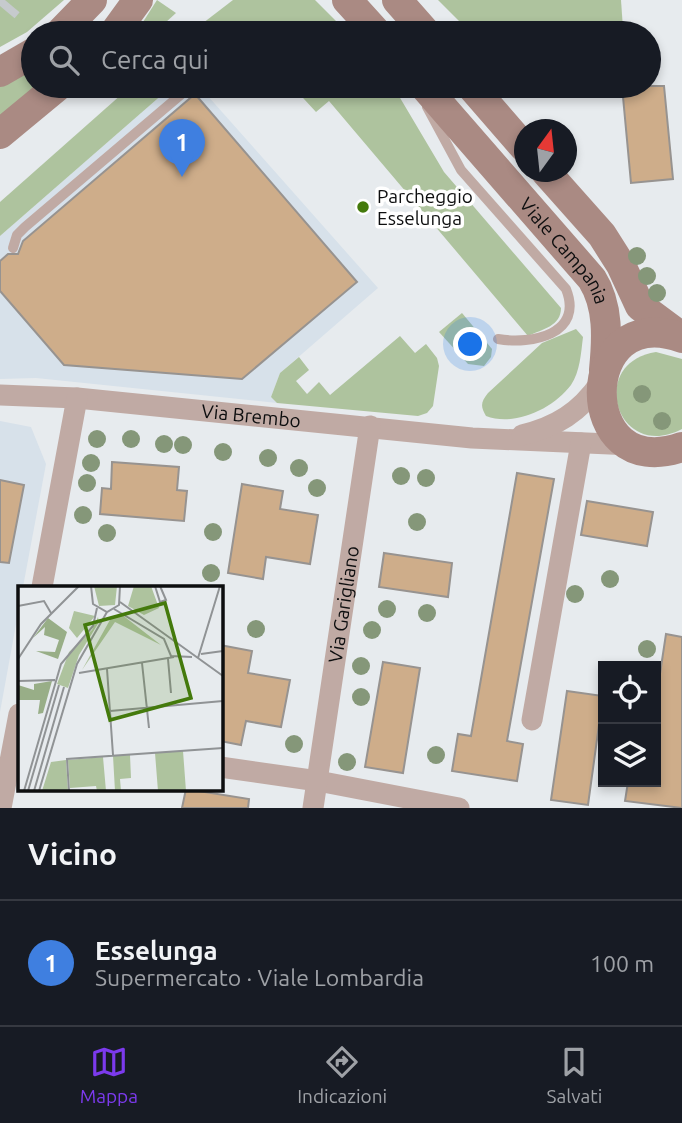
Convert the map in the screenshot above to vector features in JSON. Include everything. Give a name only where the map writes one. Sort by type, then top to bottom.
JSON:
[{"type":"street","points":[[72,21],[92,0]]},
{"type":"street","points":[[123,21],[138,0]]},
{"type":"street","points":[[347,0],[366,21]]},
{"type":"street","points":[[397,0],[415,21]]},
{"type":"street","points":[[0,72],[21,61]]},
{"type":"street","points":[[0,134],[44,98]]},
{"type":"street","name":"Viale Campania","points":[[434,98],[592,279],[601,296],[605,316],[601,404],[607,422],[632,446]]},
{"type":"street","points":[[481,98],[514,135]]},
{"type":"street","name":"Viale Campania","points":[[555,182],[602,235],[621,265],[640,306],[682,338]]},
{"type":"street","points":[[602,377],[618,349],[639,337],[660,334],[682,338]]},
{"type":"street","name":"Via Brembo","points":[[503,439],[531,433],[565,419],[586,401],[602,377]]},
{"type":"street","name":"Via Brembo","points":[[0,395],[77,398],[503,439],[632,446]]},
{"type":"street","points":[[42,586],[77,398]]},
{"type":"street","name":"Via Garigliano","points":[[313,808],[370,426]]},
{"type":"street","points":[[532,719],[581,443]]},
{"type":"street","points":[[632,446],[646,450],[678,450]]},
{"type":"street","points":[[1,808],[17,738]]},
{"type":"street","points":[[222,767],[318,781],[459,808]]},
{"type":"lane","points":[[13,248],[18,235],[25,227],[177,98]]},
{"type":"lane","points":[[423,98],[461,170],[566,289],[572,304],[567,322],[554,332],[522,342],[498,339]]},
{"type":"shaded area","points":[[158,98],[210,98],[378,288],[280,373],[271,397],[277,403],[36,378],[0,379],[0,236]]},
{"type":"shaded area","points":[[0,421],[31,427],[46,464],[23,586],[18,586],[18,613],[0,712]]},
{"type":"green space","points":[[0,0],[64,0],[40,21],[21,21],[21,35],[0,47]]},
{"type":"green space","points":[[157,0],[176,13],[167,21],[144,21]]},
{"type":"green space","points":[[233,0],[315,0],[336,21],[206,21]]},
{"type":"green space","points":[[438,0],[621,0],[622,21],[459,21]]},
{"type":"green space","points":[[21,71],[21,98],[26,98],[0,119],[0,82]]},
{"type":"green space","points":[[117,98],[158,98],[0,236],[0,202]]},
{"type":"green space","points":[[303,98],[400,98],[444,172],[561,308],[555,323],[528,336],[329,101],[316,112]]},
{"type":"green space","points":[[462,313],[492,349],[491,357],[484,366],[468,364],[439,332]]},
{"type":"green space","points":[[576,329],[583,337],[580,362],[574,380],[563,394],[532,414],[509,419],[486,416],[482,404],[488,393],[542,343]]},
{"type":"green space","points":[[400,336],[415,353],[426,344],[437,358],[439,366],[433,406],[427,413],[418,416],[277,403],[271,397],[280,373],[299,357],[309,370],[296,381],[307,394],[319,382],[330,395]]},
{"type":"green space","points":[[656,352],[682,359],[682,429],[659,436],[641,433],[627,422],[618,407],[616,390],[621,373],[634,360]]},
{"type":"building","points":[[661,86],[664,86],[673,179],[631,183],[623,98],[661,98]]},
{"type":"building","points":[[190,98],[198,98],[357,282],[242,379],[64,365],[0,291],[0,261],[8,254],[18,254],[23,241]]},
{"type":"building","points":[[112,462],[179,467],[177,490],[187,491],[184,521],[100,514],[102,488],[111,489]]},
{"type":"building","points":[[517,473],[554,479],[507,741],[523,744],[517,781],[452,771],[458,734],[471,736]]},
{"type":"building","points":[[0,480],[24,485],[9,563],[0,562]]},
{"type":"building","points":[[242,484],[283,491],[280,509],[318,515],[310,564],[266,557],[263,579],[228,573]]},
{"type":"building","points":[[587,501],[653,512],[647,546],[581,535]]},
{"type":"building","points":[[384,553],[452,563],[448,597],[379,587]]},
{"type":"building","points":[[666,634],[682,637],[682,808],[625,801],[627,787],[661,787],[661,667]]},
{"type":"building","points":[[222,645],[252,651],[248,673],[290,680],[281,727],[246,721],[241,745],[222,741]]},
{"type":"building","points":[[383,662],[420,668],[403,773],[365,767]]},
{"type":"building","points":[[567,691],[598,695],[598,732],[588,805],[551,800]]},
{"type":"building","points":[[186,790],[249,799],[248,808],[182,808]]},
{"type":"tunnel","points":[[0,6],[5,0]]},
{"type":"place","name":"Esselunga","points":[[182,177]]},
{"type":"place","name":"Parcheggio Esselunga","points":[[363,207]]}]
